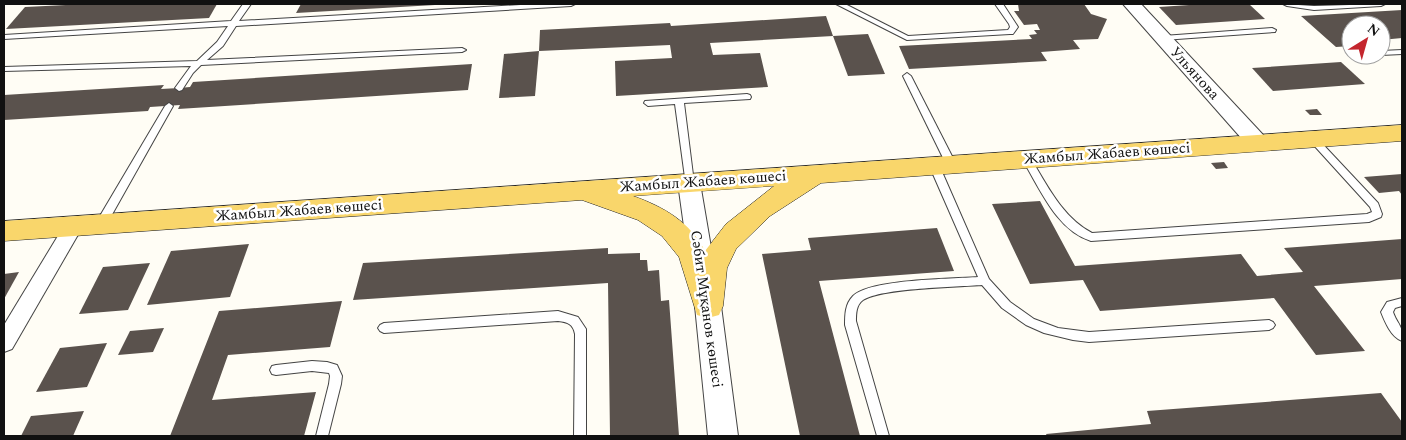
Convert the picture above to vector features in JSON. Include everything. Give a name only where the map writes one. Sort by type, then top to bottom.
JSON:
[{"type":"main road","name":"Жамбыл Жабаев көшесі","points":[[4,231],[1402,133]]},
{"type":"main road","points":[[708,306],[710,276],[721,248],[781,193],[804,181],[829,173]]},
{"type":"main road","points":[[554,191],[592,195],[625,204],[659,220],[675,231],[692,252],[708,306]]},
{"type":"street","name":"Ульянова","points":[[1132,4],[1258,143]]},
{"type":"street","name":"Сәбит Мұқанов көшесі","points":[[689,182],[708,306],[723,436]]},
{"type":"street","points":[[4,343],[74,226]]},
{"type":"lane","points":[[179,88],[185,78],[220,44],[247,4]]},
{"type":"lane","points":[[4,37],[571,4]]},
{"type":"lane","points":[[840,4],[896,33],[913,39],[1010,32],[1014,27],[999,4]]},
{"type":"lane","points":[[1287,4],[1314,8],[1381,4]]},
{"type":"lane","points":[[1163,38],[1272,30]]},
{"type":"lane","points":[[4,69],[199,63],[462,50]]},
{"type":"lane","points":[[907,76],[943,165],[985,281],[995,296],[1008,309],[1029,323],[1052,332],[1089,337],[1269,325]]},
{"type":"lane","points":[[648,103],[746,97]]},
{"type":"lane","points":[[679,101],[689,182]]},
{"type":"lane","points":[[100,225],[169,106]]},
{"type":"lane","points":[[1027,159],[1065,219],[1080,233],[1091,237],[1369,218],[1377,214],[1375,206],[1313,139]]},
{"type":"lane","points":[[883,436],[851,325],[850,316],[854,302],[864,293],[882,290],[985,281]]},
{"type":"lane","points":[[1402,302],[1391,305],[1387,312],[1388,318],[1402,336]]},
{"type":"lane","points":[[384,328],[558,316],[575,320],[580,326],[581,334],[580,436]]},
{"type":"lane","points":[[276,370],[316,366],[326,366],[333,369],[336,376],[335,384],[322,436]]},
{"type":"building","points":[[86,4],[217,4],[209,18],[6,29],[25,7]]},
{"type":"building","points":[[301,4],[435,4],[435,5],[296,13]]},
{"type":"building","points":[[1018,4],[1084,4],[1091,14],[1107,19],[1098,39],[1073,40],[1080,49],[1041,52],[1047,61],[909,69],[899,46],[1032,39],[1029,35],[1037,34],[1034,30],[1040,30],[1037,24],[1024,25],[1014,11],[1019,11]]},
{"type":"building","points":[[1249,4],[1265,19],[1176,25],[1159,7]]},
{"type":"building","points":[[1402,10],[1402,38],[1391,39],[1391,15],[1341,15],[1341,47],[1336,47],[1301,16]]},
{"type":"building","points":[[826,16],[833,36],[710,43],[713,55],[760,53],[768,87],[616,96],[615,61],[672,58],[670,45],[539,51],[540,30],[670,23],[671,26]]},
{"type":"building","points":[[868,34],[885,74],[848,76],[833,36]]},
{"type":"building","points":[[539,51],[535,96],[499,98],[504,54]]},
{"type":"building","points":[[1341,62],[1341,65],[1344,65],[1365,84],[1273,91],[1252,68]]},
{"type":"building","points":[[472,64],[468,90],[178,109],[180,105],[150,107],[148,111],[4,120],[4,95],[164,85],[161,89],[179,88],[190,87],[193,82]]},
{"type":"building","points":[[1317,109],[1322,115],[1310,115],[1305,110]]},
{"type":"building","points":[[1224,162],[1228,168],[1216,169],[1211,163]]},
{"type":"building","points":[[1402,174],[1402,195],[1399,191],[1379,193],[1364,177]]},
{"type":"building","points":[[1040,201],[1075,266],[1241,254],[1257,276],[1303,272],[1284,248],[1402,239],[1402,279],[1314,286],[1365,351],[1316,355],[1274,298],[1100,311],[1083,280],[1030,284],[992,204]]},
{"type":"building","points":[[937,228],[954,271],[819,281],[860,436],[800,436],[762,254],[811,250],[808,238]]},
{"type":"building","points":[[249,244],[230,297],[147,305],[171,251]]},
{"type":"building","points":[[608,248],[608,254],[640,253],[640,260],[647,260],[648,271],[659,270],[661,301],[669,300],[679,436],[610,436],[608,283],[353,300],[363,263]]},
{"type":"building","points":[[150,263],[128,310],[79,314],[103,267]]},
{"type":"building","points":[[19,272],[4,299],[4,274]]},
{"type":"building","points":[[342,301],[330,347],[228,355],[212,400],[316,392],[304,436],[170,436],[219,311]]},
{"type":"building","points":[[164,328],[153,352],[118,355],[130,331]]},
{"type":"building","points":[[107,343],[87,387],[36,392],[60,348]]},
{"type":"building","points":[[1381,393],[1402,422],[1402,436],[1047,436],[1046,434],[1151,424],[1147,411]]},
{"type":"building","points":[[84,411],[73,436],[21,436],[31,416]]}]
